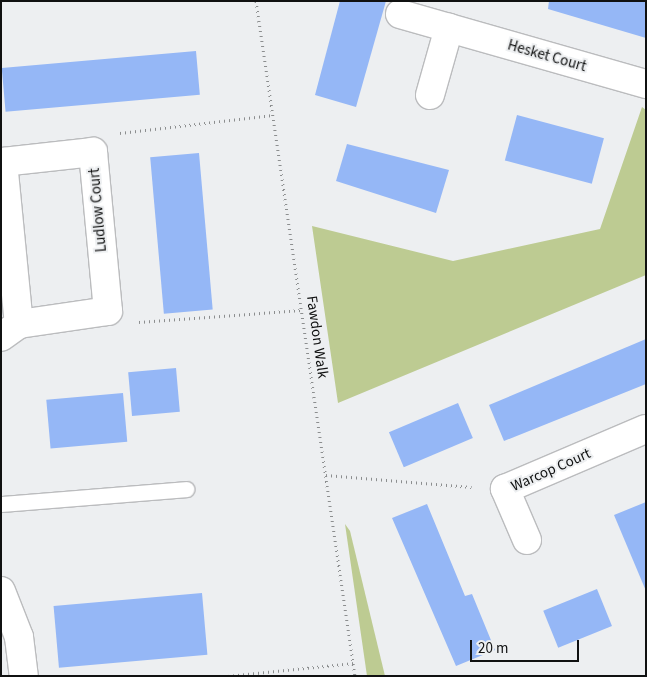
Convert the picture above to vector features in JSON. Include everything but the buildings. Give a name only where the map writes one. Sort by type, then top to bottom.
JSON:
[{"type":"street","name":"Hesket Court","points":[[400,14],[646,84]]},
{"type":"street","points":[[430,95],[449,28]]},
{"type":"street","name":"Ludlow Court","points":[[93,152],[108,311],[10,331],[3,162],[93,152]]},
{"type":"street","name":"Warcop Court","points":[[527,540],[505,490],[646,429]]},
{"type":"street","points":[[1,591],[19,637],[24,676]]},
{"type":"lane","points":[[1,504],[186,488]]},
{"type":"path","name":"Fawdon Walk","points":[[256,1],[356,676]]},
{"type":"path","points":[[93,152],[114,134],[273,115]]},
{"type":"path","points":[[108,311],[136,322],[302,310]]},
{"type":"path","points":[[326,475],[505,490]]},
{"type":"path","points":[[228,676],[354,663]]},
{"type":"green space","points":[[642,107],[646,110],[646,275],[338,403],[312,226],[453,261],[600,229]]},
{"type":"green space","points":[[345,524],[350,531],[385,676],[367,676]]}]
